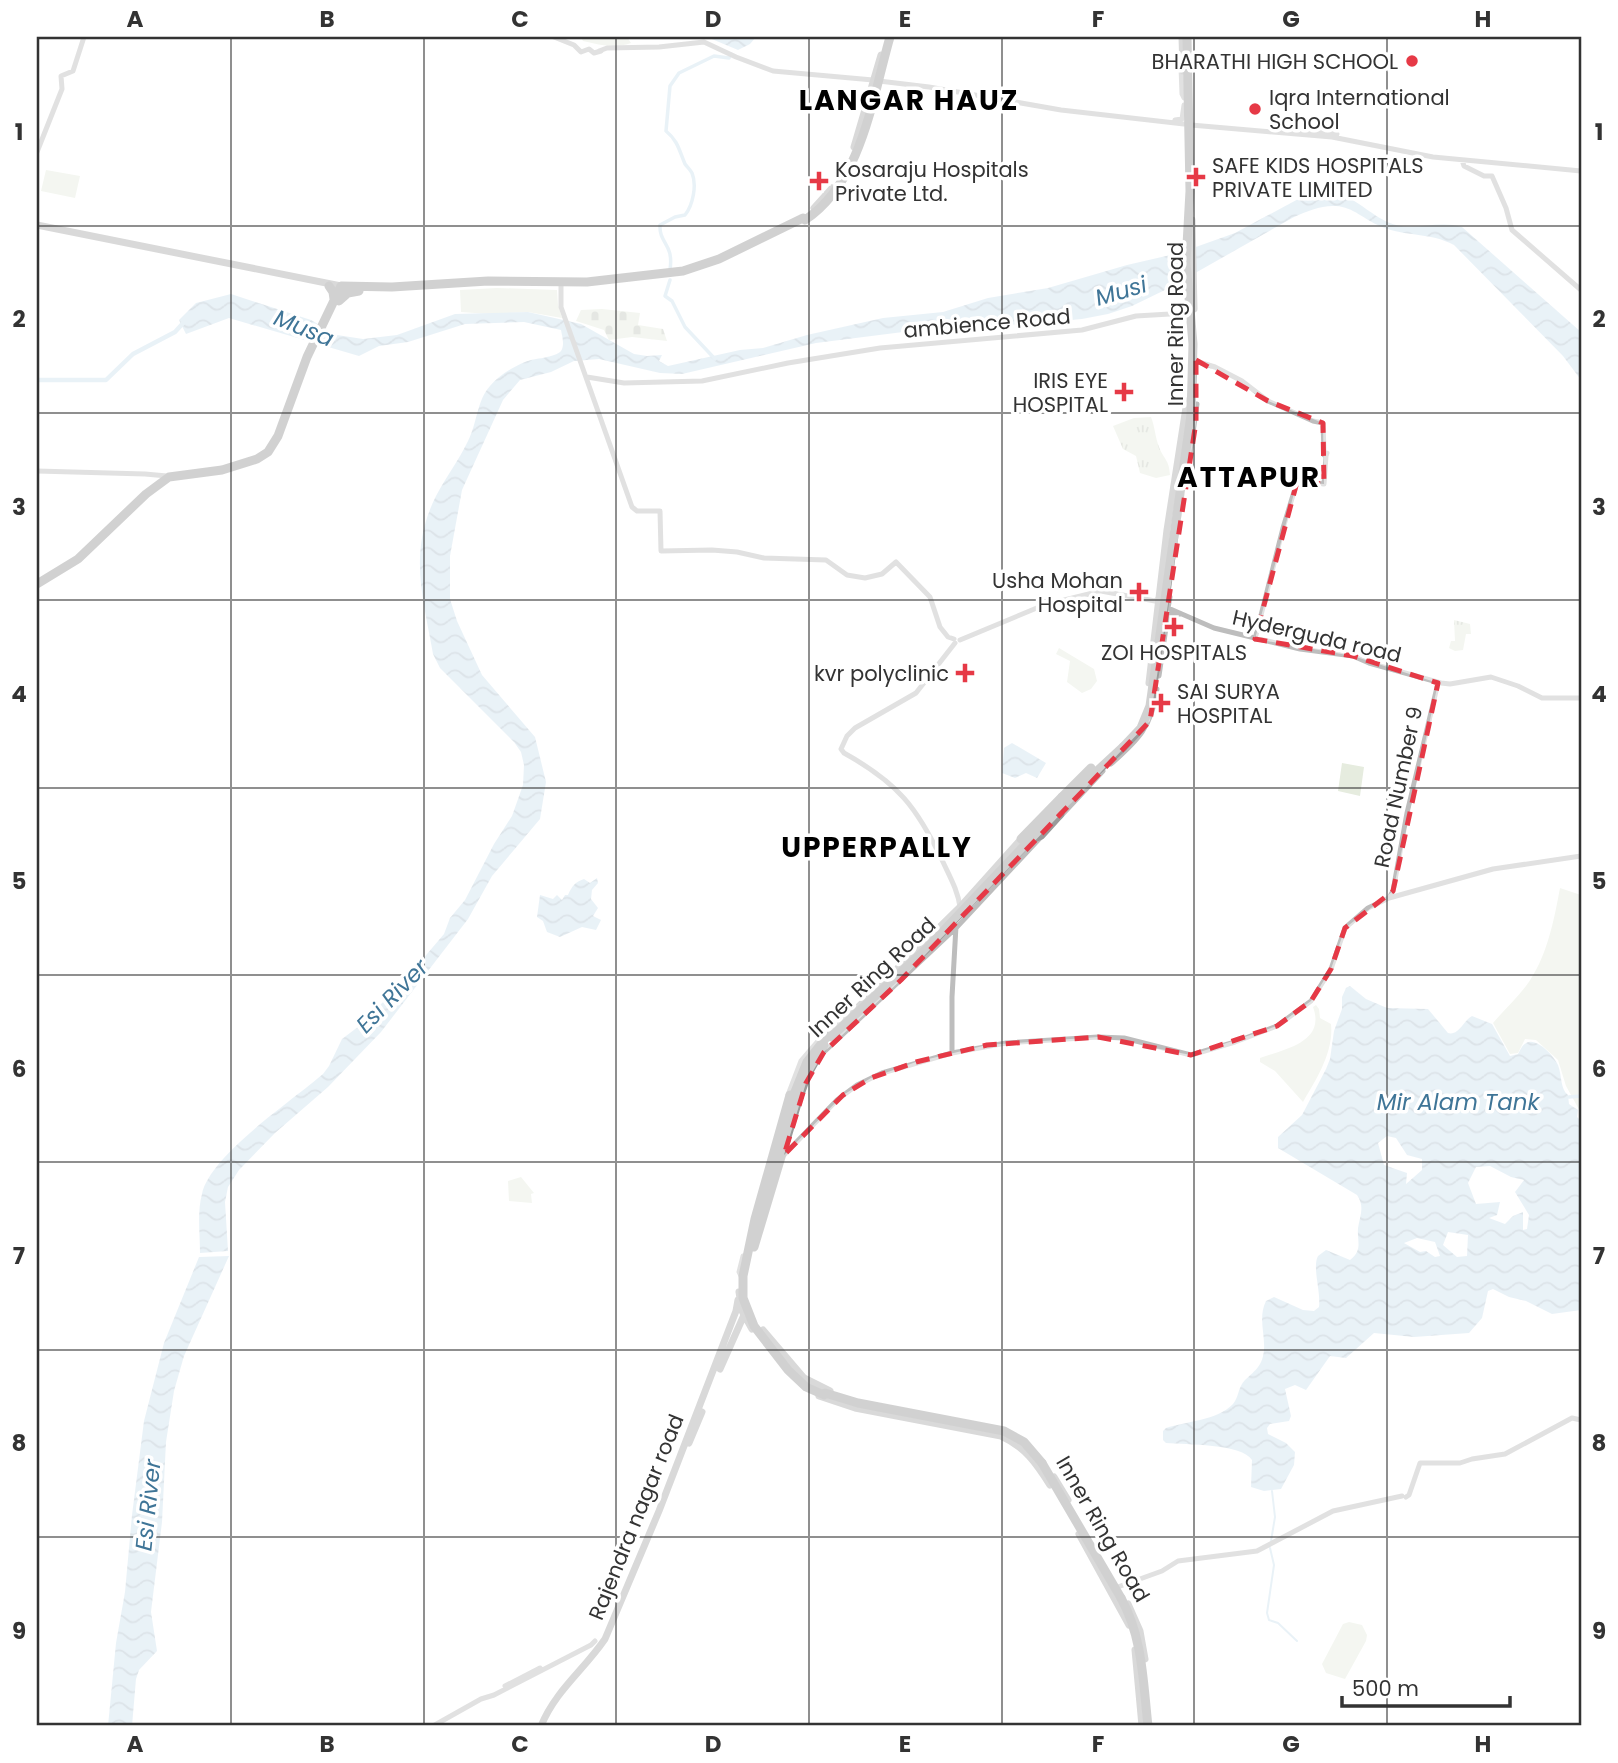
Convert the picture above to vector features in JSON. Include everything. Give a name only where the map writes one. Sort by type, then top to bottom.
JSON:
[{"type":"highway","points":[[329,286],[333,292],[341,292],[488,285],[614,283],[695,271],[801,221],[818,210],[838,188],[852,166],[889,37]]},
{"type":"highway","points":[[1034,838],[1041,835],[1122,747],[1138,726],[1147,705],[1188,415],[1191,356],[1184,264],[1187,192],[1185,37]]},
{"type":"highway","points":[[341,292],[476,281],[587,282],[683,271],[719,259],[801,221]]},
{"type":"highway","points":[[37,587],[78,559],[146,494],[171,479],[222,470],[257,459],[268,452],[278,436],[310,356],[341,292]]},
{"type":"highway","points":[[1021,839],[1090,769],[1122,747]]},
{"type":"highway","points":[[746,1265],[794,1089],[813,1052],[923,946],[1088,775],[1122,747]]},
{"type":"highway","points":[[826,1044],[803,1064],[759,1202],[746,1265],[743,1298],[751,1322],[788,1370],[806,1387],[864,1407],[997,1431],[1014,1438],[1030,1451],[1062,1501],[1128,1618],[1137,1646],[1146,1726]]},
{"type":"main road","points":[[801,221],[855,156],[889,37]]},
{"type":"main road","name":"Inner Ring Road","points":[[1185,37],[1184,102],[1189,123]]},
{"type":"main road","name":"Inner Ring Road","points":[[744,1310],[749,1264],[796,1096],[807,1069],[884,979],[959,907],[1021,839],[1135,738],[1150,712],[1156,687],[1196,404],[1185,37]]},
{"type":"main road","points":[[37,227],[341,292]]},
{"type":"main road","points":[[37,227],[329,286]]},
{"type":"main road","name":"Inner Ring Road","points":[[1114,1588],[1030,1454],[1018,1444],[1000,1436],[855,1408],[813,1394],[798,1384],[753,1331],[739,1289],[796,1083],[806,1062],[957,924],[1034,838],[1122,747],[1143,716],[1193,360],[1187,313],[1192,286]]},
{"type":"main road","points":[[912,954],[919,960]]},
{"type":"main road","name":"Inner Ring Road","points":[[744,1310],[790,1363],[814,1385],[861,1401],[992,1425],[1016,1433],[1037,1451],[1061,1487],[1114,1588],[1129,1625],[1135,1647],[1146,1726]]},
{"type":"main road","name":"Rajendra nagar road","points":[[543,1726],[558,1700],[597,1658],[608,1638],[744,1310]]},
{"type":"main road","name":"Rajendra nagar road","points":[[680,1461],[744,1310]]},
{"type":"main road","points":[[738,1323],[745,1322],[753,1331]]},
{"type":"street","points":[[37,152],[62,89],[61,76],[71,73],[75,67],[84,37]]},
{"type":"street","points":[[554,37],[574,45],[581,52],[589,49],[594,53],[612,49],[704,42],[773,71],[999,95],[1060,106],[1180,120],[1184,102]]},
{"type":"street","points":[[929,87],[1060,110],[1328,133],[1439,157],[1581,171]]},
{"type":"street","points":[[1462,160],[1464,166],[1484,176],[1492,176]]},
{"type":"street","points":[[1488,162],[1512,230],[1581,290]]},
{"type":"street","points":[[561,285],[560,302],[564,317],[632,508],[637,511],[660,511],[661,551],[712,550],[764,558],[826,560],[847,575],[865,578],[882,574],[896,562],[930,597],[940,627],[956,640]]},
{"type":"street","name":"ambience Road","points":[[586,376],[618,383],[702,381],[880,348],[1083,330],[1136,316],[1187,313]]},
{"type":"street","points":[[1193,360],[1215,367],[1242,381],[1268,401],[1323,423],[1324,484],[1297,482],[1255,639]]},
{"type":"street","name":"Hyderguda road","points":[[1188,459],[1168,608],[1197,622],[1255,639],[1353,656],[1438,682],[1451,684],[1490,677],[1518,686],[1542,698],[1581,698]]},
{"type":"street","points":[[37,471],[145,474],[171,479]]},
{"type":"street","points":[[959,907],[956,890],[933,841],[913,807],[887,779],[844,753],[841,749],[847,736],[855,728],[916,693],[956,640],[1044,605],[1101,591],[1146,601],[1156,609],[1149,678]]},
{"type":"street","points":[[1146,601],[1159,598]]},
{"type":"street","points":[[1001,877],[1075,796],[1143,732],[1152,717],[1168,614],[1180,614]]},
{"type":"street","name":"Road Number 9","points":[[1389,898],[1393,891],[1407,813],[1438,682]]},
{"type":"street","points":[[957,924],[952,1053],[986,1045],[1098,1037],[1124,1038],[1191,1055],[1277,1026],[1311,1001],[1331,969],[1345,928],[1368,908],[1389,898],[1493,869],[1581,856]]},
{"type":"street","name":"Inner Ring Road","points":[[741,1276],[740,1269],[755,1209],[796,1072],[804,1058],[823,1036],[959,907]]},
{"type":"street","points":[[849,1024],[957,924]]},
{"type":"street","name":"Inner Ring Road","points":[[826,1044],[806,1083],[784,1155],[837,1100],[857,1085],[882,1073],[952,1053]]},
{"type":"street","points":[[1114,1588],[1162,1571],[1178,1561],[1257,1551],[1345,1507],[1403,1497],[1409,1494],[1420,1463],[1460,1463],[1509,1453],[1572,1419],[1581,1420]]},
{"type":"street","points":[[433,1726],[513,1682],[595,1641],[608,1638]]},
{"type":"highlighted area","points":[[1196,360],[1268,401],[1323,423],[1324,484],[1297,482],[1255,639],[1353,656],[1438,683],[1393,891],[1345,928],[1331,969],[1311,1001],[1277,1026],[1191,1055],[1098,1037],[987,1045],[916,1062],[871,1078],[843,1095],[784,1155],[806,1083],[824,1052],[901,980],[1150,721],[1196,422]]},
{"type":"green space","points":[[581,37],[627,37],[631,43],[607,46],[583,41]]},
{"type":"green space","points":[[46,170],[80,176],[75,198],[41,191]]},
{"type":"green space","points":[[460,290],[557,290],[562,318],[528,312],[461,312]]},
{"type":"green space","points":[[581,310],[640,313],[638,325],[663,329],[667,341],[632,337],[609,340],[604,330],[576,321]]},
{"type":"green space","points":[[1151,417],[1170,475],[1156,478],[1140,473],[1136,456],[1123,449],[1113,426],[1134,418]]},
{"type":"green space","points":[[1454,620],[1470,624],[1471,634],[1466,634],[1463,650],[1455,651],[1449,648],[1451,641],[1455,641]]},
{"type":"green space","points":[[1059,648],[1094,669],[1097,681],[1091,689],[1082,693],[1067,682],[1070,661],[1056,654]]},
{"type":"green space","points":[[1342,763],[1364,767],[1360,796],[1338,791]]},
{"type":"green space","points":[[1560,888],[1581,895],[1581,1113],[1566,1086],[1558,1060],[1536,1040],[1525,1039],[1518,1053],[1510,1054],[1493,1023],[1526,986],[1539,963],[1552,926]]},
{"type":"green space","points":[[1316,1005],[1320,1018],[1331,1024],[1330,1045],[1323,1065],[1303,1102],[1275,1071],[1260,1062],[1260,1058],[1291,1047],[1309,1036],[1314,1028],[1313,1007]]},
{"type":"green space","points":[[521,1177],[534,1193],[531,1194],[532,1203],[509,1201],[508,1181]]},
{"type":"green space","points":[[1349,1622],[1362,1625],[1367,1635],[1345,1679],[1326,1673],[1322,1664],[1343,1624]]},
{"type":"water","name":"LANGAR HAUZ","points":[[707,37],[756,37],[750,44],[738,50]]},
{"type":"water","points":[[1337,194],[1353,200],[1396,225],[1446,224],[1462,227],[1581,332],[1581,380],[1563,356],[1454,245],[1436,238],[1398,232],[1348,209],[1331,206],[1294,217],[1167,289],[1108,314],[1024,324],[919,330],[816,343],[682,374],[660,373],[599,359],[574,361],[551,372],[520,380],[503,400],[462,490],[450,556],[450,599],[482,675],[535,737],[546,782],[540,819],[492,876],[468,919],[381,1032],[328,1087],[275,1133],[239,1170],[228,1187],[225,1202],[228,1251],[200,1253],[200,1208],[208,1179],[254,1129],[323,1074],[342,1039],[375,1014],[444,934],[450,918],[465,900],[512,816],[523,785],[524,765],[521,752],[440,668],[433,654],[420,575],[422,536],[436,496],[468,441],[486,392],[506,372],[525,362],[558,353],[563,343],[561,330],[524,322],[465,324],[408,342],[379,346],[359,356],[229,318],[186,334],[179,320],[196,303],[231,294],[311,320],[337,335],[363,339],[397,335],[455,314],[528,312],[581,324],[634,354],[662,355],[659,361],[668,366],[740,350],[763,348],[883,318],[943,312],[988,298],[1048,288],[1179,253],[1235,233],[1302,197]]},
{"type":"water","points":[[1012,743],[1046,763],[1037,778],[1026,773],[1015,778],[1002,773],[1004,748]]},
{"type":"water","points":[[597,878],[598,883],[592,890],[591,899],[598,908],[593,916],[601,920],[596,930],[582,927],[560,937],[547,932],[543,921],[537,917],[540,895],[553,899],[557,895],[562,900],[578,882],[584,879],[590,883]]},
{"type":"water","name":"Mir Alam Tank","points":[[1350,986],[1366,999],[1387,1008],[1428,1009],[1448,1033],[1458,1030],[1472,1016],[1492,1024],[1510,1056],[1518,1054],[1525,1044],[1533,1042],[1546,1049],[1553,1057],[1558,1065],[1569,1104],[1578,1110],[1577,1117],[1581,1121],[1581,1310],[1552,1314],[1493,1289],[1488,1291],[1482,1318],[1469,1333],[1414,1337],[1374,1333],[1346,1358],[1330,1356],[1306,1390],[1295,1385],[1285,1389],[1291,1416],[1289,1421],[1270,1424],[1267,1428],[1268,1434],[1286,1443],[1295,1452],[1294,1465],[1281,1489],[1264,1491],[1251,1487],[1252,1460],[1246,1454],[1225,1448],[1166,1443],[1163,1440],[1163,1431],[1218,1414],[1233,1404],[1243,1383],[1256,1370],[1262,1359],[1262,1313],[1266,1301],[1274,1297],[1303,1310],[1314,1311],[1319,1307],[1316,1266],[1318,1256],[1326,1250],[1350,1260],[1357,1253],[1361,1207],[1357,1195],[1278,1148],[1278,1137],[1302,1115],[1326,1069],[1346,988]],"holes":[[[1387,1136],[1396,1138],[1407,1155],[1422,1159],[1422,1170],[1406,1184],[1407,1173],[1384,1165],[1378,1143]],[[1490,1166],[1511,1177],[1524,1180],[1515,1192],[1529,1215],[1527,1229],[1523,1230],[1523,1212],[1513,1216],[1505,1224],[1489,1218],[1497,1215],[1500,1202],[1476,1204],[1468,1183],[1476,1167]],[[1448,1232],[1468,1235],[1467,1256],[1457,1257],[1443,1245]],[[1417,1238],[1435,1242],[1440,1256],[1435,1257],[1426,1251],[1420,1252],[1404,1243]]]},
{"type":"water","name":"Esi River","points":[[229,1256],[184,1356],[174,1391],[166,1442],[162,1522],[151,1612],[157,1651],[139,1670],[136,1679],[132,1726],[108,1726],[144,1421],[164,1343],[199,1257]]},
{"type":"waterway","points":[[670,270],[670,254],[660,225],[685,215],[694,189],[692,173],[676,142],[666,131],[670,86],[679,73],[714,56],[729,58],[731,54]]},
{"type":"waterway","points":[[670,280],[665,296],[672,301],[685,327],[715,359]]},
{"type":"waterway","name":"Musa","points":[[37,380],[106,380],[133,354],[175,332],[185,321]]},
{"type":"waterway","points":[[1569,1097],[1581,1096]]},
{"type":"waterway","points":[[1271,1541],[1275,1517],[1272,1491]]},
{"type":"waterway","points":[[1270,1548],[1274,1565],[1267,1613],[1269,1620],[1278,1623],[1297,1641]]},
{"type":"place","name":"BHARATHI HIGH SCHOOL","points":[[1412,61]]},
{"type":"place","name":"Iqra International School","points":[[1255,109]]},
{"type":"place","name":"SAFE KIDS HOSPITALS PRIVATE LIMITED","points":[[1196,177]]},
{"type":"place","name":"Kosaraju Hospitals Private Ltd.","points":[[819,181]]},
{"type":"place","name":"IRIS EYE HOSPITAL","points":[[1124,392]]},
{"type":"place","name":"Usha Mohan Hospital","points":[[1139,592]]},
{"type":"place","name":"ZOI HOSPITALS","points":[[1174,627]]},
{"type":"place","name":"kvr polyclinic","points":[[965,673]]},
{"type":"place","name":"SAI SURYA HOSPITAL","points":[[1161,703]]},
{"type":"district","name":"LANGAR HAUZ","points":[[909,100]]},
{"type":"district","name":"ATTAPUR","points":[[1249,477]]},
{"type":"district","name":"UPPERPALLY","points":[[877,847]]},
{"type":"water label","name":"Musi","points":[[1121,291]]}]
